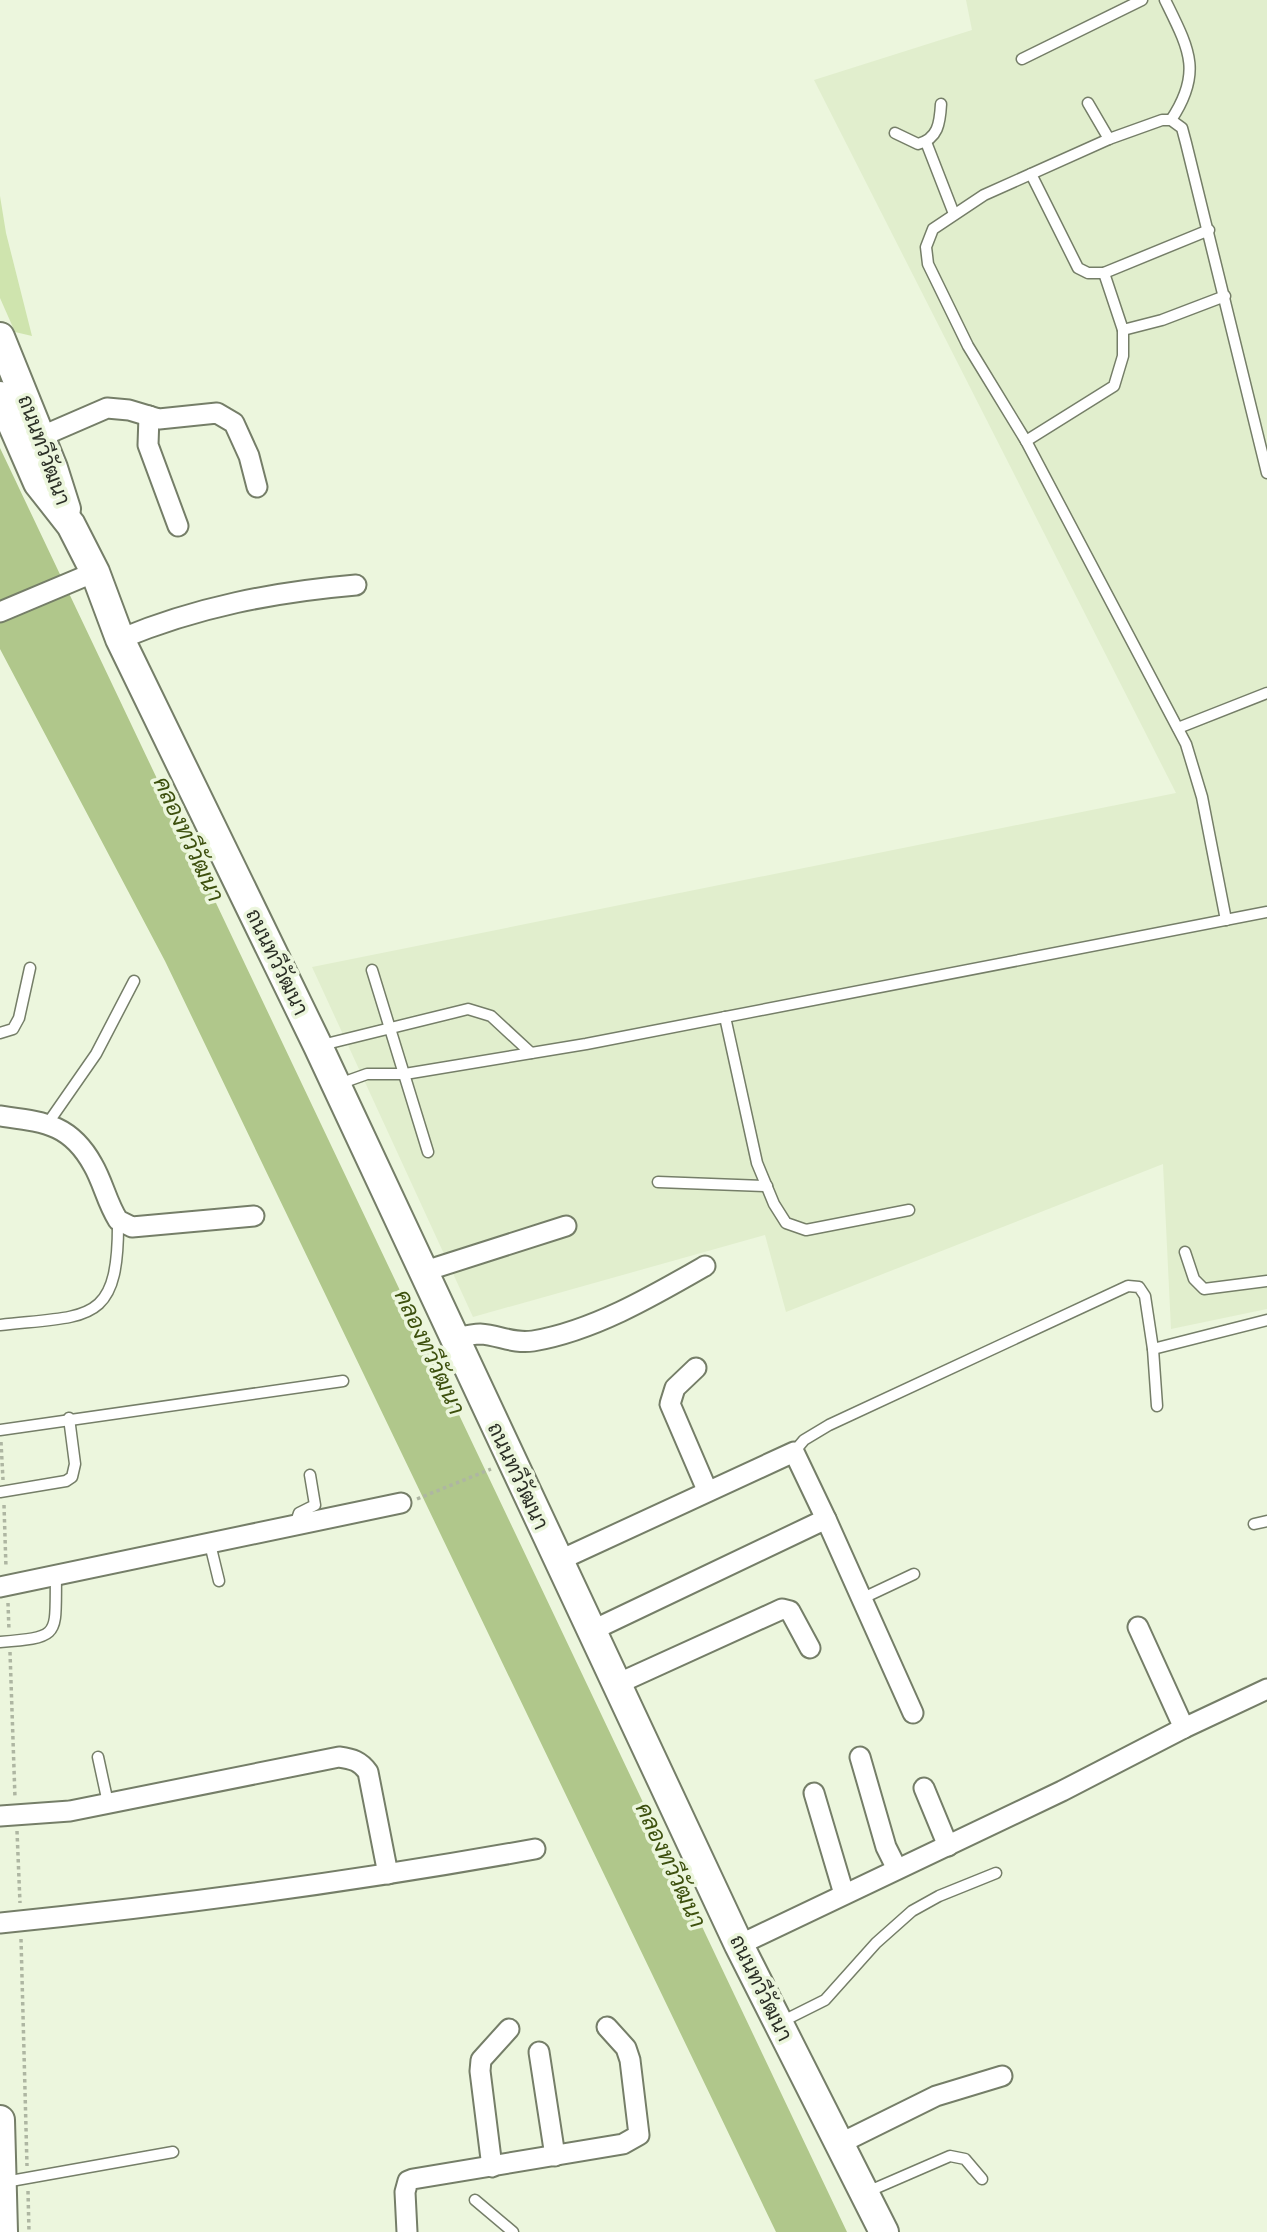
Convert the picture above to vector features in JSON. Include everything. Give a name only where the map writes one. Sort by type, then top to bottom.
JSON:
[{"type":"main road","name":"ถนนทวีวัฒนา","points":[[0,337],[71,525],[95,572],[120,639],[318,1046],[739,1945],[884,2232]]},
{"type":"main road","name":"ถนนทวีวัฒนา","points":[[0,396],[38,483],[71,525]]},
{"type":"main road","points":[[0,2120],[3,2232]]},
{"type":"street","points":[[40,437],[107,408],[174,420],[217,413],[234,423],[249,456],[257,487]]},
{"type":"street","points":[[149,416],[148,445],[178,526]]},
{"type":"street","points":[[0,612],[63,583],[95,572]]},
{"type":"street","points":[[120,639],[169,619],[208,608],[303,590],[356,585]]},
{"type":"street","points":[[0,1116],[48,1123],[76,1142],[93,1165],[118,1220],[132,1227],[254,1216]]},
{"type":"street","points":[[422,1272],[566,1226]]},
{"type":"street","points":[[453,1339],[477,1334],[512,1342],[533,1341],[575,1329],[624,1309],[705,1266]]},
{"type":"street","points":[[696,1368],[676,1388],[670,1404],[707,1490]]},
{"type":"street","points":[[558,1561],[794,1452],[913,1713]]},
{"type":"street","points":[[0,1587],[407,1502]]},
{"type":"street","points":[[591,1631],[826,1519]]},
{"type":"street","points":[[617,1684],[782,1609],[790,1611],[810,1648]]},
{"type":"street","points":[[1138,1627],[1184,1728]]},
{"type":"street","points":[[739,1945],[1267,1689]]},
{"type":"street","points":[[0,1816],[70,1811],[340,1757],[361,1763],[368,1772],[388,1874]]},
{"type":"street","points":[[860,1757],[886,1847],[897,1869]]},
{"type":"street","points":[[924,1788],[948,1846]]},
{"type":"street","points":[[814,1793],[844,1894]]},
{"type":"street","points":[[0,1923],[173,1904],[388,1874],[535,1849]]},
{"type":"street","points":[[407,2232],[405,2192],[408,2181],[623,2144],[639,2135],[630,2060],[626,2048],[607,2027]]},
{"type":"street","points":[[492,2167],[480,2071],[481,2060],[509,2029]]},
{"type":"street","points":[[539,2052],[555,2156]]},
{"type":"street","points":[[839,2144],[936,2096],[1002,2076]]},
{"type":"lane","points":[[1022,59],[1142,0]]},
{"type":"lane","points":[[1165,0],[1190,62],[1191,77],[1189,89],[1171,120]]},
{"type":"lane","points":[[1088,103],[1109,139]]},
{"type":"lane","points":[[895,133],[918,144],[926,142],[937,130],[941,104]]},
{"type":"lane","points":[[1226,920],[1195,770],[1178,728],[1026,441],[968,346],[928,264],[928,237],[933,229],[984,195],[1109,139],[1162,120],[1171,120],[1182,128],[1267,473]]},
{"type":"lane","points":[[926,142],[954,214]]},
{"type":"lane","points":[[1031,174],[1078,268],[1088,273],[1104,273],[1209,230]]},
{"type":"lane","points":[[1026,441],[1114,386],[1123,356],[1123,330],[1104,273]]},
{"type":"lane","points":[[1123,330],[1162,320],[1225,296]]},
{"type":"lane","points":[[1178,728],[1267,693]]},
{"type":"lane","points":[[334,1085],[368,1074],[405,1073],[531,1053],[1267,912]]},
{"type":"lane","points":[[0,1033],[13,1029],[19,1018],[30,968]]},
{"type":"lane","points":[[372,970],[428,1152]]},
{"type":"lane","points":[[48,1123],[96,1054],[134,981]]},
{"type":"lane","points":[[318,1046],[468,1009],[491,1016],[531,1053]]},
{"type":"lane","points":[[724,1017],[757,1163],[786,1223],[806,1230],[909,1210]]},
{"type":"lane","points":[[658,1182],[767,1186]]},
{"type":"lane","points":[[0,1325],[72,1317],[89,1312],[101,1303],[115,1278],[118,1220]]},
{"type":"lane","points":[[1185,1252],[1194,1279],[1204,1289],[1267,1281]]},
{"type":"lane","points":[[794,1452],[804,1440],[829,1425],[1128,1286],[1139,1287],[1145,1296],[1153,1349],[1157,1406]]},
{"type":"lane","points":[[1153,1349],[1267,1320]]},
{"type":"lane","points":[[0,1430],[69,1418],[343,1381]]},
{"type":"lane","points":[[0,1492],[66,1481],[72,1477],[75,1464],[69,1418]]},
{"type":"lane","points":[[295,1526],[299,1513],[315,1505],[310,1475]]},
{"type":"lane","points":[[1254,1524],[1267,1521]]},
{"type":"lane","points":[[210,1544],[219,1581]]},
{"type":"lane","points":[[861,1598],[914,1574]]},
{"type":"lane","points":[[0,1642],[43,1638],[51,1633],[55,1623],[56,1576]]},
{"type":"lane","points":[[98,1757],[108,1803]]},
{"type":"lane","points":[[778,2023],[825,2000],[870,1950],[912,1912],[939,1896],[996,1873]]},
{"type":"lane","points":[[1,2182],[173,2152]]},
{"type":"lane","points":[[864,2193],[950,2156],[965,2159],[982,2179]]},
{"type":"lane","points":[[475,2200],[513,2232]]},
{"type":"path","points":[[407,1502],[491,1469]]},
{"type":"shaded area","points":[[966,0],[1267,0],[1267,1309],[1171,1329],[1163,1164],[786,1312],[765,1235],[473,1317],[312,967],[1176,793],[814,80],[972,30]]},
{"type":"shaded area","points":[[0,196],[6,233],[32,336],[15,332],[0,298]]},
{"type":"water","name":"คลองทวีวัฒนา","points":[[0,448],[847,2232],[776,2232],[165,961],[0,649]]}]
